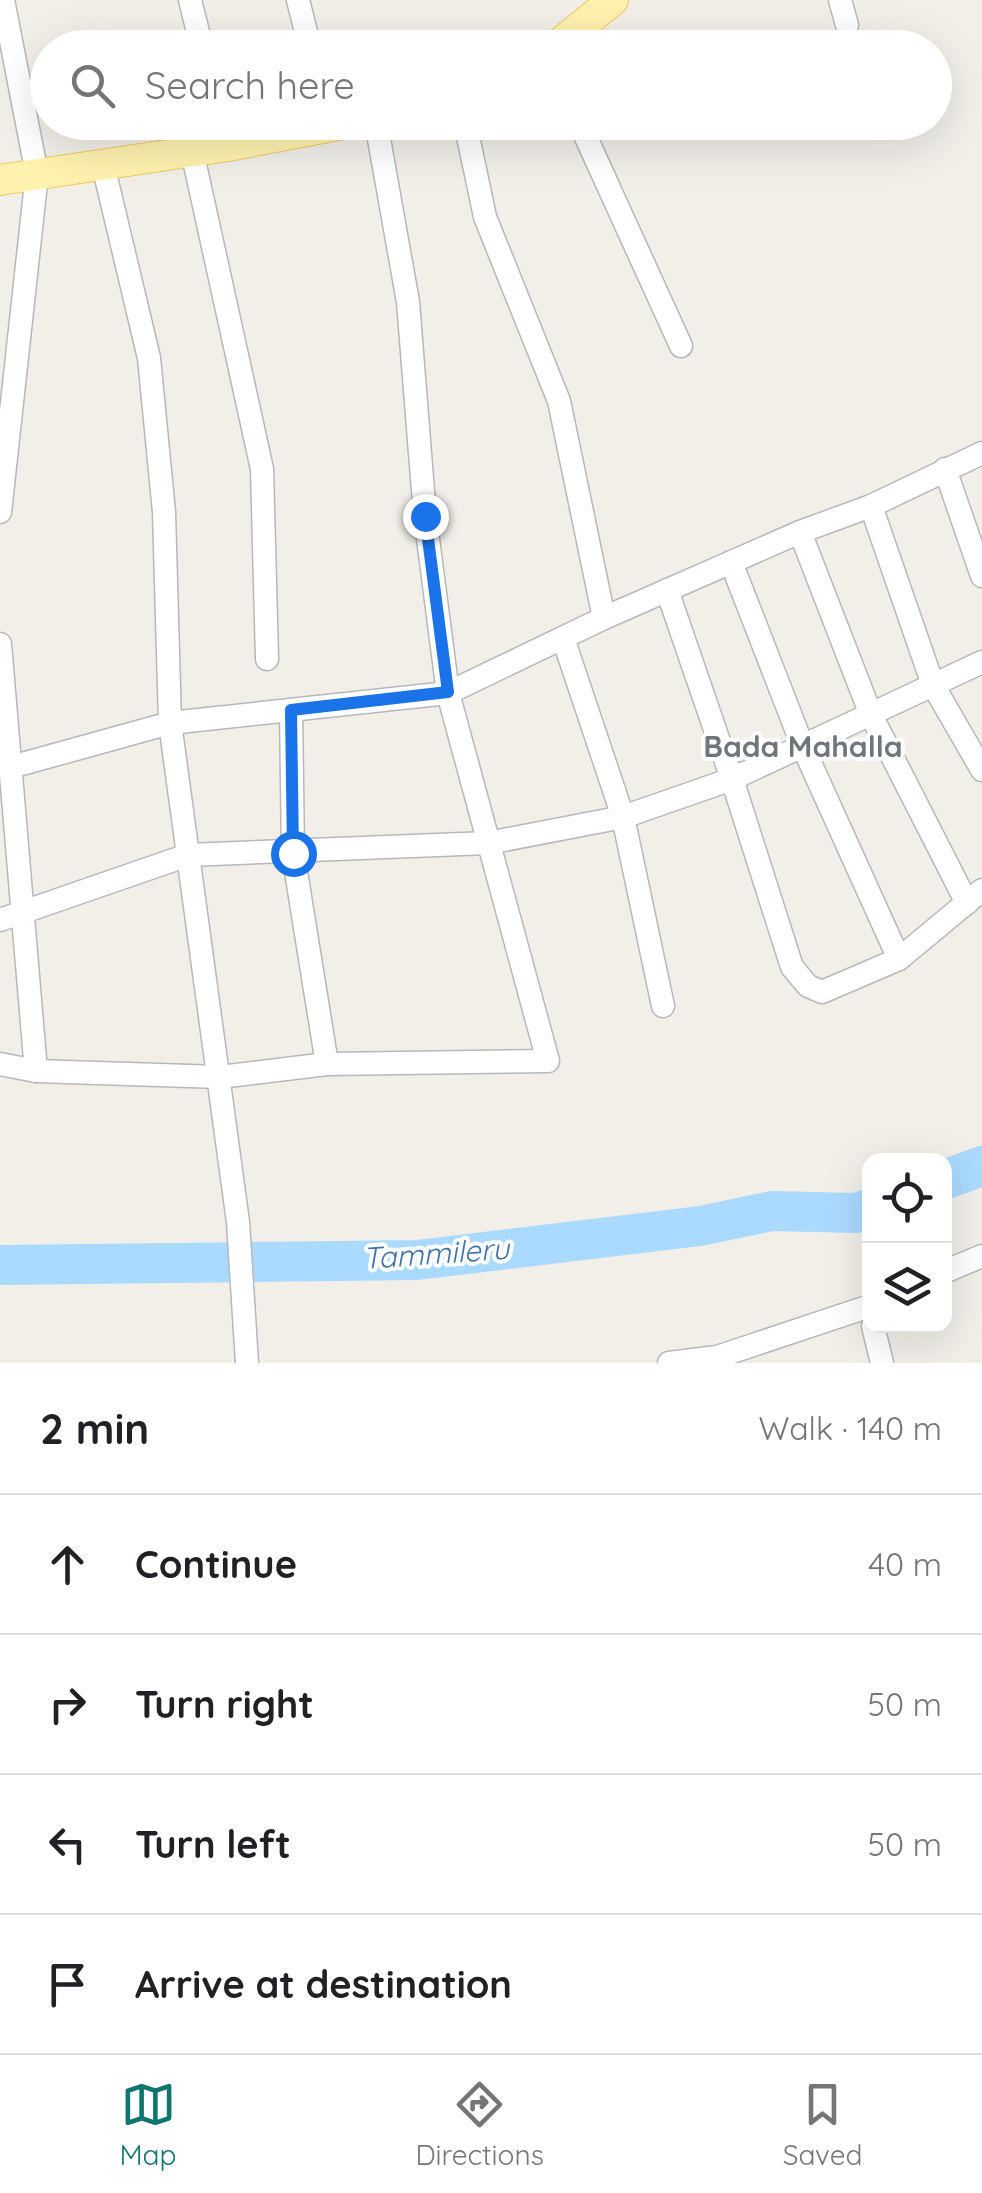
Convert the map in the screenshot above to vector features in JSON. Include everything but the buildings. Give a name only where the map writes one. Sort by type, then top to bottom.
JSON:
[{"type":"main road","points":[[576,30],[613,0]]},
{"type":"main road","points":[[0,180],[192,152],[214,140]]},
{"type":"street","points":[[3,0],[30,138]]},
{"type":"street","points":[[190,0],[198,30]]},
{"type":"street","points":[[298,0],[306,30]]},
{"type":"street","points":[[840,0],[847,25]]},
{"type":"street","points":[[0,512],[37,174],[30,140]]},
{"type":"street","points":[[0,1064],[36,1071],[220,1078],[327,1064],[548,1061],[448,692],[425,516],[408,302],[379,140]]},
{"type":"street","points":[[469,140],[485,217],[559,401],[604,618]]},
{"type":"street","points":[[587,140],[681,346]]},
{"type":"street","points":[[192,152],[262,470],[267,659]]},
{"type":"street","points":[[104,165],[149,358],[164,512],[170,723],[238,1222],[247,1363]]},
{"type":"street","points":[[5,766],[170,723],[448,692],[604,618],[800,532],[872,506],[982,453]]},
{"type":"street","points":[[945,470],[982,576]]},
{"type":"street","points":[[872,506],[932,686],[982,770]]},
{"type":"street","points":[[667,590],[792,967],[808,986],[822,992],[899,959],[974,896],[871,715],[800,532]]},
{"type":"street","points":[[731,562],[804,748],[899,959]]},
{"type":"street","points":[[563,638],[623,818],[663,1006]]},
{"type":"street","points":[[0,644],[11,917],[36,1071]]},
{"type":"street","points":[[11,917],[188,855],[488,842],[623,818],[804,748],[982,662]]},
{"type":"street","points":[[291,710],[293,853],[327,1064]]},
{"type":"street","points":[[952,1269],[982,1256]]},
{"type":"street","points":[[670,1363],[718,1360],[862,1310]]},
{"type":"street","points":[[875,1333],[882,1363]]},
{"type":"waterway","name":"Tammileru","points":[[952,1177],[982,1166]]},
{"type":"waterway","name":"Tammileru","points":[[0,1265],[417,1260],[700,1226],[772,1211],[862,1211]]},
{"type":"district","name":"Bada Mahalla","points":[[803,747]]},
{"type":"route","points":[[293,853],[291,710],[448,692],[425,516]]}]
